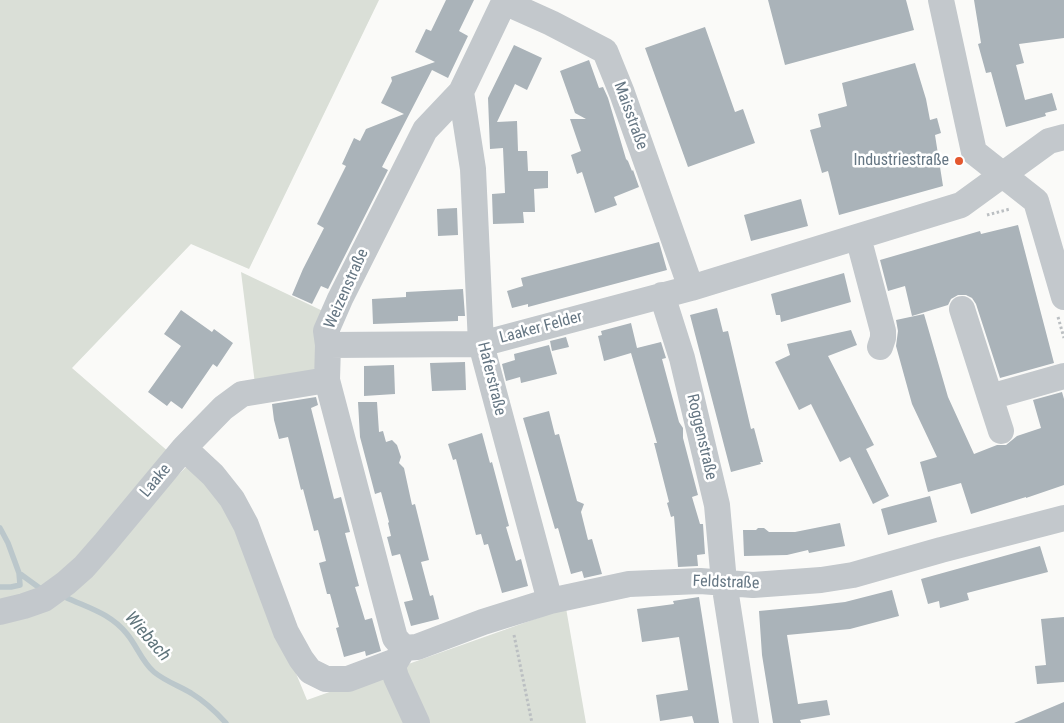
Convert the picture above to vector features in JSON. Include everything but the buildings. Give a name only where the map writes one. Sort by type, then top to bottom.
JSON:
[{"type":"street","points":[[941,0],[974,152],[1036,201],[1060,305]]},
{"type":"street","name":"Weizenstraße","points":[[417,723],[396,677],[397,650],[327,380],[328,345],[326,331],[340,299],[425,130],[461,92],[504,1]]},
{"type":"street","name":"Maisstraße","points":[[504,1],[605,51],[622,93],[691,288]]},
{"type":"street","name":"Haferstraße","points":[[461,92],[473,168],[481,344],[550,601]]},
{"type":"street","points":[[691,288],[961,205],[1049,141],[1064,137]]},
{"type":"street","points":[[858,237],[883,331],[880,347]]},
{"type":"street","name":"Laaker Felder","points":[[328,345],[481,344],[691,288]]},
{"type":"street","name":"Roggenstraße","points":[[662,295],[682,358],[717,506],[724,582],[746,723]]},
{"type":"street","points":[[962,309],[1001,431]]},
{"type":"street","points":[[990,397],[1064,376]]},
{"type":"street","name":"Laake","points":[[0,612],[44,599],[84,567],[184,448],[223,408],[242,394],[327,380]]},
{"type":"street","name":"Feldstraße","points":[[184,448],[213,475],[232,499],[246,525],[286,632],[300,658],[310,671],[326,679],[348,678],[397,650],[417,647],[483,622],[550,601],[629,584],[691,581],[753,584],[794,583],[853,575],[1064,518]]},
{"type":"path","points":[[986,216],[1015,208]]},
{"type":"path","points":[[1060,305],[1064,338]]},
{"type":"path","points":[[513,631],[532,723]]},
{"type":"shaded area","points":[[0,0],[379,0],[249,269],[191,244],[72,368],[170,453],[62,580],[0,605]]},
{"type":"shaded area","points":[[241,272],[327,313],[320,360],[310,376],[255,384]]},
{"type":"shaded area","points":[[187,466],[226,504],[307,700],[566,608],[586,723],[0,723],[0,620],[71,585]]},
{"type":"waterway","name":"Wiebach","points":[[0,528],[8,543],[19,573],[41,589]]},
{"type":"waterway","points":[[0,587],[20,585],[19,573]]},
{"type":"waterway","name":"Wiebach","points":[[65,597],[113,621],[127,634],[146,664],[154,672],[196,696],[226,723]]},
{"type":"place","name":"Industriestraße","points":[[959,161]]}]
